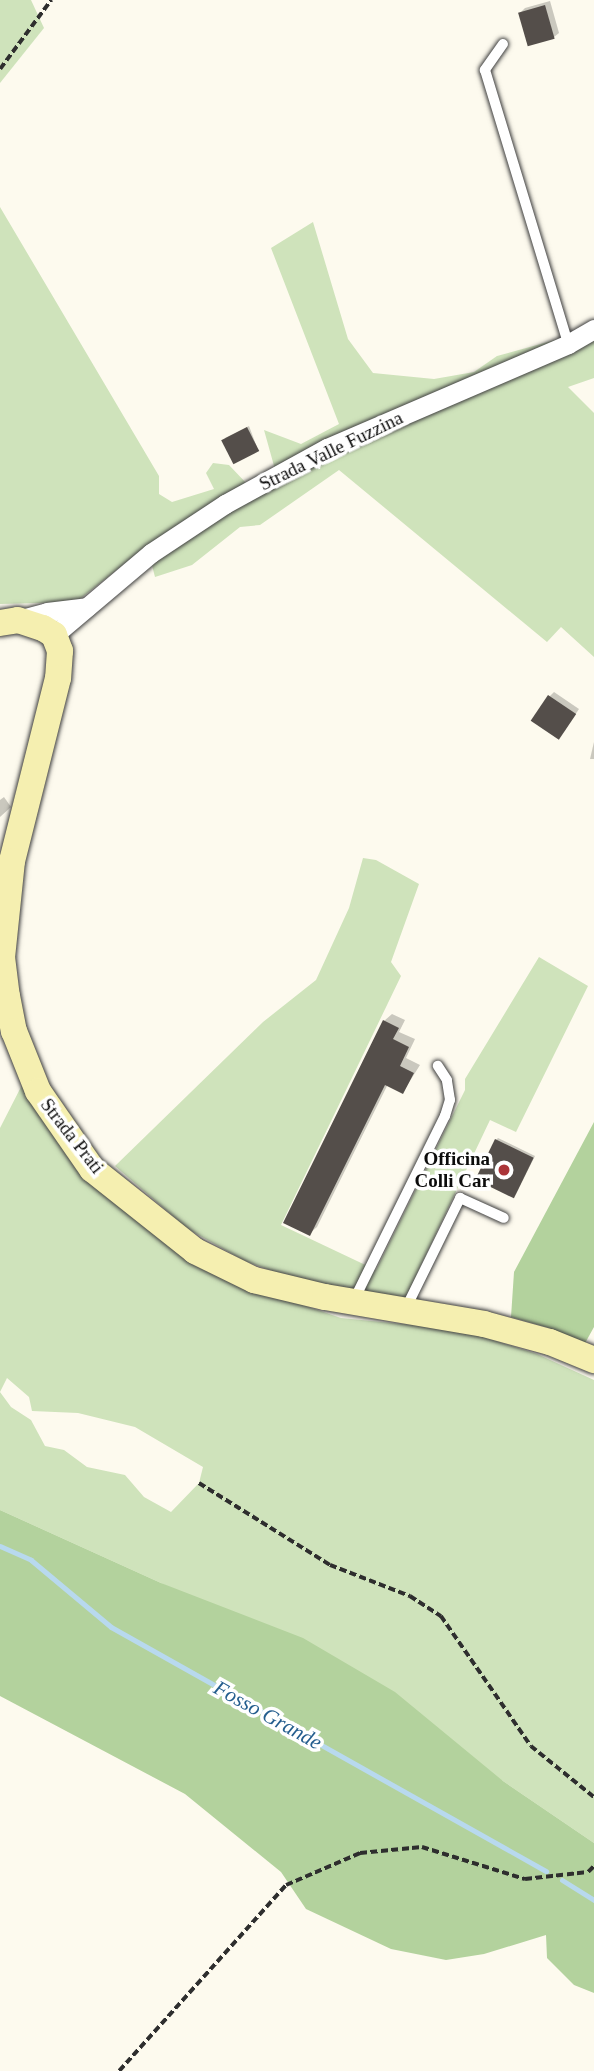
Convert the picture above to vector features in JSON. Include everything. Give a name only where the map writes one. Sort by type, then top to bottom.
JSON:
[{"type":"street","name":"Strada Valle Fuzzina","points":[[54,635],[151,553],[225,504],[327,448],[568,344],[594,329]]},
{"type":"street","name":"Strada Valle Fuzzina","points":[[58,678],[88,607]]},
{"type":"street","points":[[9,621],[47,612],[88,607]]},
{"type":"street","points":[[9,621],[54,635]]},
{"type":"street","name":"Strada Prati","points":[[54,635],[60,650],[58,678],[12,861],[2,957],[14,1031],[38,1091],[92,1168],[195,1251],[254,1280],[353,1302],[484,1324],[550,1342],[594,1360]]},
{"type":"lane","points":[[503,44],[485,70],[568,344]]},
{"type":"lane","points":[[353,1302],[445,1116],[450,1100],[447,1080],[438,1066]]},
{"type":"lane","points":[[405,1311],[460,1198],[504,1218]]},
{"type":"path","points":[[0,69],[51,0]]},
{"type":"path","points":[[199,1483],[330,1565],[410,1596],[441,1616],[531,1746],[594,1797]]},
{"type":"path","points":[[119,2071],[286,1885],[360,1853],[422,1847],[524,1879],[588,1872],[594,1866]]},
{"type":"green space","points":[[0,0],[31,0],[44,28],[0,83]]},
{"type":"green space","points":[[0,207],[159,476],[159,494],[172,502],[214,489],[206,473],[213,463],[229,465],[248,485],[276,473],[264,430],[301,444],[339,424],[271,248],[313,222],[348,339],[373,373],[434,379],[474,372],[497,356],[573,335],[594,322],[594,378],[568,387],[594,413],[594,657],[561,627],[547,642],[339,470],[260,525],[240,527],[192,565],[155,577],[147,546],[76,602],[0,604]]},
{"type":"green space","points":[[363,858],[376,860],[419,884],[391,962],[401,976],[281,1225],[376,1270],[465,1090],[465,1079],[539,957],[588,986],[516,1132],[490,1120],[404,1301],[300,1281],[245,1261],[188,1229],[115,1166],[263,1022],[316,980],[349,908]]},
{"type":"green space","points":[[22,1085],[122,1203],[300,1304],[341,1318],[433,1327],[480,1336],[537,1354],[594,1380],[594,1843],[503,1781],[161,1583],[0,1510],[0,1128]],"holes":[[[7,1378],[29,1397],[32,1411],[78,1413],[135,1427],[203,1467],[199,1483],[171,1512],[144,1497],[125,1475],[87,1467],[64,1450],[45,1446],[31,1420],[11,1407],[0,1392]]]},
{"type":"green space","points":[[594,1122],[594,1327],[584,1345],[549,1328],[511,1317],[514,1272]]},
{"type":"green space","points":[[0,1510],[161,1583],[303,1638],[395,1692],[503,1781],[594,1843],[594,1993],[574,1985],[547,1958],[546,1935],[484,1954],[446,1960],[391,1949],[306,1909],[281,1872],[185,1794],[0,1696]]},
{"type":"building","points":[[545,5],[555,39],[528,46],[518,13]]},
{"type":"building","points":[[247,427],[259,451],[233,464],[221,440]]},
{"type":"building","points":[[548,695],[576,714],[559,740],[531,721]]},
{"type":"building","points":[[383,1020],[399,1028],[393,1039],[409,1047],[400,1066],[414,1073],[403,1094],[385,1085],[310,1236],[283,1223]]},
{"type":"building","points":[[495,1139],[534,1158],[514,1198],[475,1179]]},
{"type":"waterway","name":"Fosso Grande","points":[[0,1546],[31,1560],[111,1627],[546,1871]]},
{"type":"waterway","name":"Fosso Grande","points":[[562,1880],[594,1900]]},
{"type":"place","name":"Officina Colli Car","points":[[504,1170]]}]
